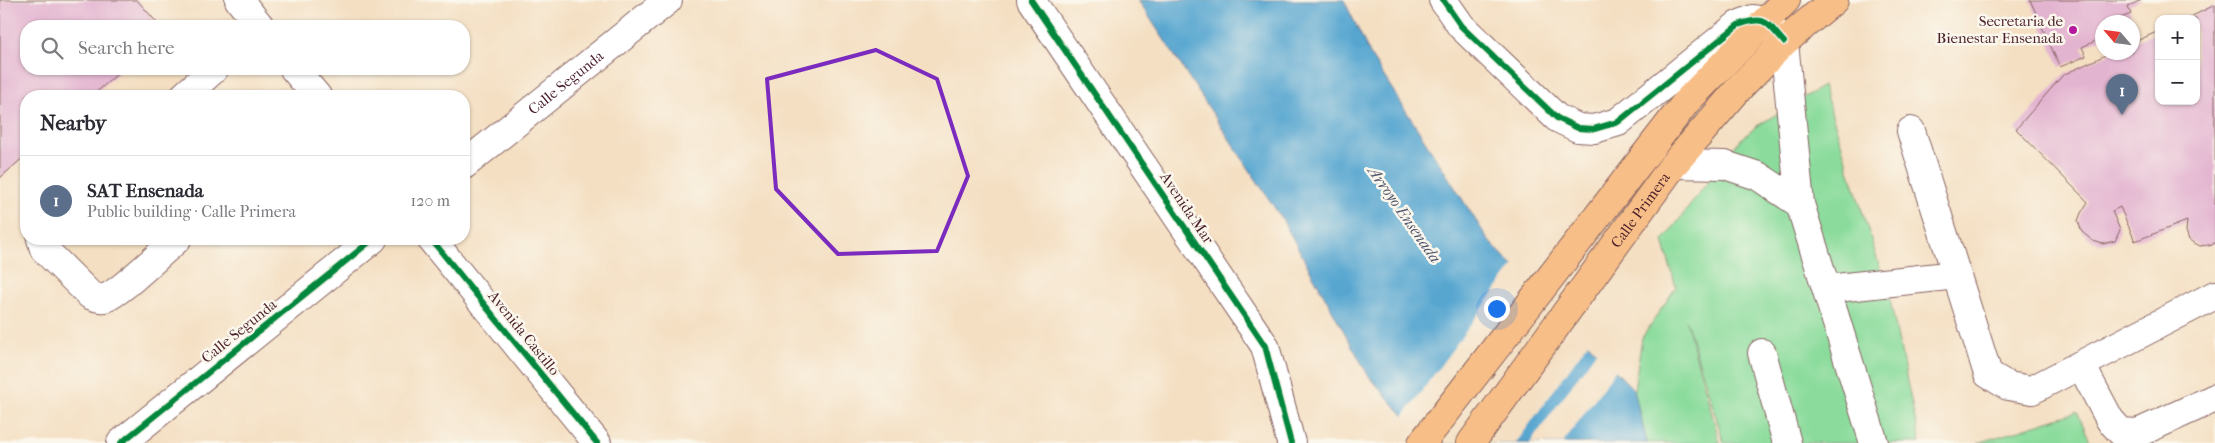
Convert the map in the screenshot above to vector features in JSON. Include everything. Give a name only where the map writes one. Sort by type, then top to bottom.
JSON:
[{"type":"main road","name":"Calle Primera","points":[[1422,443],[1686,101],[1786,0]]},
{"type":"main road","name":"Calle Primera","points":[[1470,443],[1674,164],[1741,86],[1784,42],[1834,0]]},
{"type":"street","points":[[239,0],[255,20]]},
{"type":"street","name":"Calle Segunda","points":[[470,160],[668,0]]},
{"type":"street","name":"Avenida Mar","points":[[1031,0],[1266,346],[1291,443]]},
{"type":"street","points":[[1443,0],[1461,26],[1557,118],[1578,128],[1594,129],[1618,122],[1738,25],[1754,19],[1765,21],[1784,42],[1800,204],[1874,443]]},
{"type":"street","points":[[191,90],[207,75]]},
{"type":"street","points":[[299,75],[312,90]]},
{"type":"street","points":[[1911,131],[1988,374],[2008,386],[2032,390],[2215,295]]},
{"type":"street","points":[[1674,164],[1725,165],[1758,176],[1800,204]]},
{"type":"street","points":[[43,245],[44,249],[90,295],[106,298],[170,245]]},
{"type":"street","name":"Calle Segunda","points":[[121,443],[366,245]]},
{"type":"street","name":"Avenida Castillo","points":[[436,245],[597,443]]},
{"type":"street","points":[[1827,290],[1957,275]]},
{"type":"street","points":[[1762,353],[1787,443]]},
{"type":"street","points":[[2081,365],[2110,420],[2121,432],[2138,433],[2215,398]]},
{"type":"highlighted area","points":[[876,50],[937,79],[968,176],[937,251],[838,254],[776,189],[767,79]]},
{"type":"green space","points":[[1823,86],[1890,300],[1920,443],[1724,443],[1686,320],[1720,443],[1647,443],[1634,390],[1642,338],[1676,287],[1663,241],[1739,141],[1757,126]]},
{"type":"green space","points":[[2077,412],[2091,443],[1978,443]]},
{"type":"water","name":"Arroyo Ensenada","points":[[1138,0],[1344,0],[1371,56],[1489,241],[1634,390],[1647,443],[1427,443],[1368,375],[1282,219]]},
{"type":"pier","points":[[1515,264],[1590,340],[1516,443],[1423,443],[1402,418]]},
{"type":"pier","points":[[1598,349],[1617,368],[1563,443],[1530,443]]},
{"type":"building","points":[[0,0],[137,0],[155,20],[20,20],[20,75],[116,75],[99,90],[20,90],[20,160],[0,178]]},
{"type":"building","name":"Secretaria de Bienestar Ensenada","points":[[2030,0],[2142,0],[2128,6],[2131,14],[2128,15],[2095,15],[2095,41],[2082,47],[2086,56],[2060,67]]},
{"type":"building","points":[[2215,5],[2215,242],[2214,244],[2200,246],[2189,240],[2186,231],[2187,221],[2135,241],[2120,207],[2112,211],[2120,230],[2115,241],[2103,244],[2093,241],[2082,232],[2078,221],[2088,202],[2016,129],[2063,75],[2095,60],[2140,60],[2140,39],[2155,33],[2155,105],[2200,105],[2200,15],[2194,15]]},
{"type":"cycle path","points":[[1031,0],[1265,346],[1291,443]]},
{"type":"cycle path","points":[[1443,0],[1461,26],[1557,118],[1578,128],[1594,129],[1618,122],[1738,25],[1754,21],[1765,22],[1784,42]]},
{"type":"cycle path","points":[[121,443],[366,245]]},
{"type":"cycle path","points":[[436,245],[597,443]]},
{"type":"place","name":"Secretaria de Bienestar Ensenada","points":[[2073,30]]},
{"type":"place","name":"SAT Ensenada","points":[[2122,115]]}]
